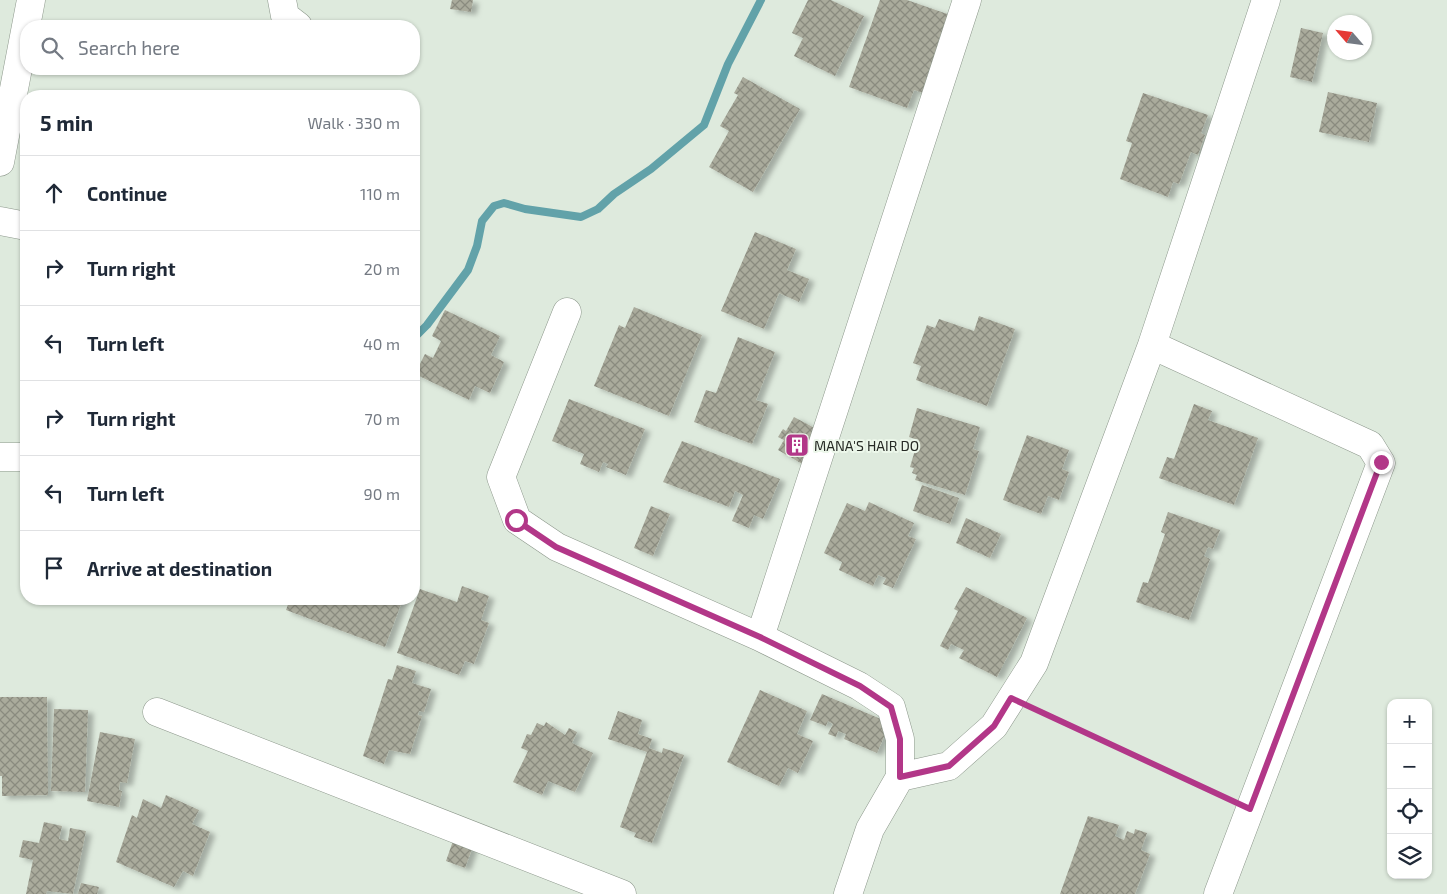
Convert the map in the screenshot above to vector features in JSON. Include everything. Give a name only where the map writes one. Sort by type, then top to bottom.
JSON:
[{"type":"street","points":[[27,20],[31,0]]},
{"type":"street","points":[[282,0],[285,16],[290,20]]},
{"type":"street","points":[[760,637],[967,0]]},
{"type":"street","points":[[900,777],[949,766],[994,726],[1034,663],[1152,345],[1266,0]]},
{"type":"street","points":[[0,162],[20,57]]},
{"type":"street","points":[[0,222],[20,225]]},
{"type":"street","points":[[567,312],[501,477],[516,520],[556,547],[760,637],[860,686],[891,707],[900,739],[900,777],[870,829],[848,894]]},
{"type":"street","points":[[1152,345],[1370,445],[1381,462],[1218,894]]},
{"type":"street","points":[[0,457],[20,457]]},
{"type":"street","points":[[157,712],[622,894]]},
{"type":"path","points":[[1011,698],[1250,809]]},
{"type":"building","points":[[452,0],[473,0],[471,12],[450,9]]},
{"type":"building","points":[[808,0],[831,0],[864,16],[835,76],[794,56],[803,38],[792,33]]},
{"type":"building","points":[[880,0],[907,0],[953,16],[926,94],[914,90],[907,108],[849,87]]},
{"type":"building","points":[[1301,28],[1323,33],[1312,82],[1290,77]]},
{"type":"building","points":[[743,77],[800,109],[753,192],[709,167],[729,131],[720,126],[738,95],[734,93]]},
{"type":"building","points":[[1328,92],[1377,103],[1369,142],[1319,132]]},
{"type":"building","points":[[1143,93],[1208,115],[1201,133],[1205,135],[1198,155],[1191,152],[1179,184],[1173,182],[1168,197],[1120,179],[1132,143],[1126,141]]},
{"type":"building","points":[[755,232],[796,249],[787,270],[809,279],[799,302],[779,293],[764,329],[721,311]]},
{"type":"building","points":[[634,307],[702,335],[669,416],[594,386],[619,325],[625,328]]},
{"type":"building","points":[[445,310],[500,336],[491,355],[504,362],[490,393],[475,386],[469,400],[420,376],[420,364],[425,354],[433,358],[441,341],[432,336]]},
{"type":"building","points":[[979,316],[1015,329],[987,406],[916,380],[921,366],[913,363],[927,325],[935,328],[939,319],[974,331]]},
{"type":"building","points":[[738,337],[775,352],[756,400],[768,404],[752,444],[694,422],[706,390],[716,393]]},
{"type":"building","points":[[569,399],[645,429],[626,475],[606,467],[608,464],[603,462],[599,472],[580,464],[584,454],[552,441]]},
{"type":"building","points":[[1194,404],[1212,411],[1208,420],[1258,438],[1234,505],[1159,478],[1167,457],[1174,459]]},
{"type":"building","points":[[917,408],[980,427],[973,449],[979,451],[965,495],[915,480],[917,475],[912,473],[914,468],[910,467],[918,440],[909,437]]},
{"type":"building","name":"MANA'S HAIR DO","points":[[794,417],[822,432],[804,465],[778,450],[784,440],[778,437],[783,429],[786,431]]},
{"type":"building","points":[[1027,435],[1069,450],[1062,469],[1069,472],[1059,500],[1048,496],[1041,514],[1003,500]]},
{"type":"building","points":[[682,441],[780,479],[763,519],[754,515],[749,528],[732,521],[743,495],[735,491],[729,507],[663,482]]},
{"type":"building","points":[[922,485],[959,498],[950,524],[913,511]]},
{"type":"building","points":[[869,502],[914,523],[908,536],[916,539],[893,588],[883,584],[886,578],[878,575],[873,586],[839,570],[842,562],[824,553],[847,503],[865,511]]},
{"type":"building","points":[[651,506],[670,514],[653,556],[634,548]]},
{"type":"building","points":[[1168,512],[1220,530],[1213,549],[1208,547],[1204,556],[1210,559],[1189,620],[1136,602],[1143,582],[1148,583],[1165,534],[1161,532]]},
{"type":"building","points":[[966,518],[1001,534],[990,558],[956,543]]},
{"type":"building","points":[[462,586],[489,596],[481,620],[489,623],[474,664],[465,661],[459,675],[397,653],[414,605],[420,605],[420,589],[457,602]]},
{"type":"building","points":[[966,587],[1027,618],[997,677],[959,658],[964,650],[951,644],[948,650],[940,646],[958,611],[954,609]]},
{"type":"building","points":[[288,605],[401,605],[385,647],[286,610]]},
{"type":"building","points":[[397,665],[416,671],[412,683],[431,689],[424,712],[419,711],[418,715],[422,716],[410,754],[389,750],[384,764],[363,756],[388,679],[392,680]]},
{"type":"building","points":[[760,690],[807,711],[797,734],[813,741],[798,773],[788,768],[779,786],[727,762]]},
{"type":"building","points":[[822,694],[890,723],[877,753],[844,739],[846,734],[838,731],[836,737],[828,734],[833,724],[828,721],[826,726],[810,720]]},
{"type":"building","points":[[0,697],[47,697],[48,795],[2,796],[2,776],[0,776]]},
{"type":"building","points":[[54,709],[88,710],[85,792],[51,791]]},
{"type":"building","points":[[618,711],[642,720],[638,734],[652,739],[649,748],[662,753],[663,748],[684,755],[652,843],[634,837],[636,833],[620,827],[647,752],[608,739]]},
{"type":"building","points":[[546,722],[565,735],[569,728],[577,732],[572,743],[593,753],[575,792],[548,781],[542,795],[513,782],[528,751],[521,748],[527,734],[531,735],[537,723],[544,726]]},
{"type":"building","points":[[100,732],[135,739],[127,783],[120,782],[119,790],[122,791],[119,807],[87,801]]},
{"type":"building","points":[[166,795],[199,810],[192,824],[210,832],[193,876],[183,871],[174,887],[116,862],[132,815],[137,818],[143,799],[161,808]]},
{"type":"building","points":[[1088,816],[1119,825],[1115,836],[1124,840],[1127,831],[1134,834],[1135,829],[1147,833],[1141,850],[1150,854],[1135,894],[1060,894]]},
{"type":"building","points":[[44,822],[62,826],[59,839],[68,841],[70,828],[86,831],[73,894],[47,891],[46,894],[26,894],[33,860],[19,857],[23,840],[39,843]]},
{"type":"building","points":[[454,838],[473,846],[465,868],[446,861]]},
{"type":"building","points":[[81,883],[99,887],[97,894],[78,894]]},
{"type":"waterway","points":[[420,332],[468,270],[477,246],[482,221],[494,206],[504,203],[525,209],[581,217],[598,209],[614,194],[651,169],[704,125],[728,64],[761,0]]},
{"type":"place","name":"MANA'S HAIR DO","points":[[797,445]]},
{"type":"route","points":[[516,520],[556,547],[760,637],[860,686],[891,707],[900,739],[900,777],[949,766],[994,726],[1011,698],[1250,809],[1381,462]]}]
